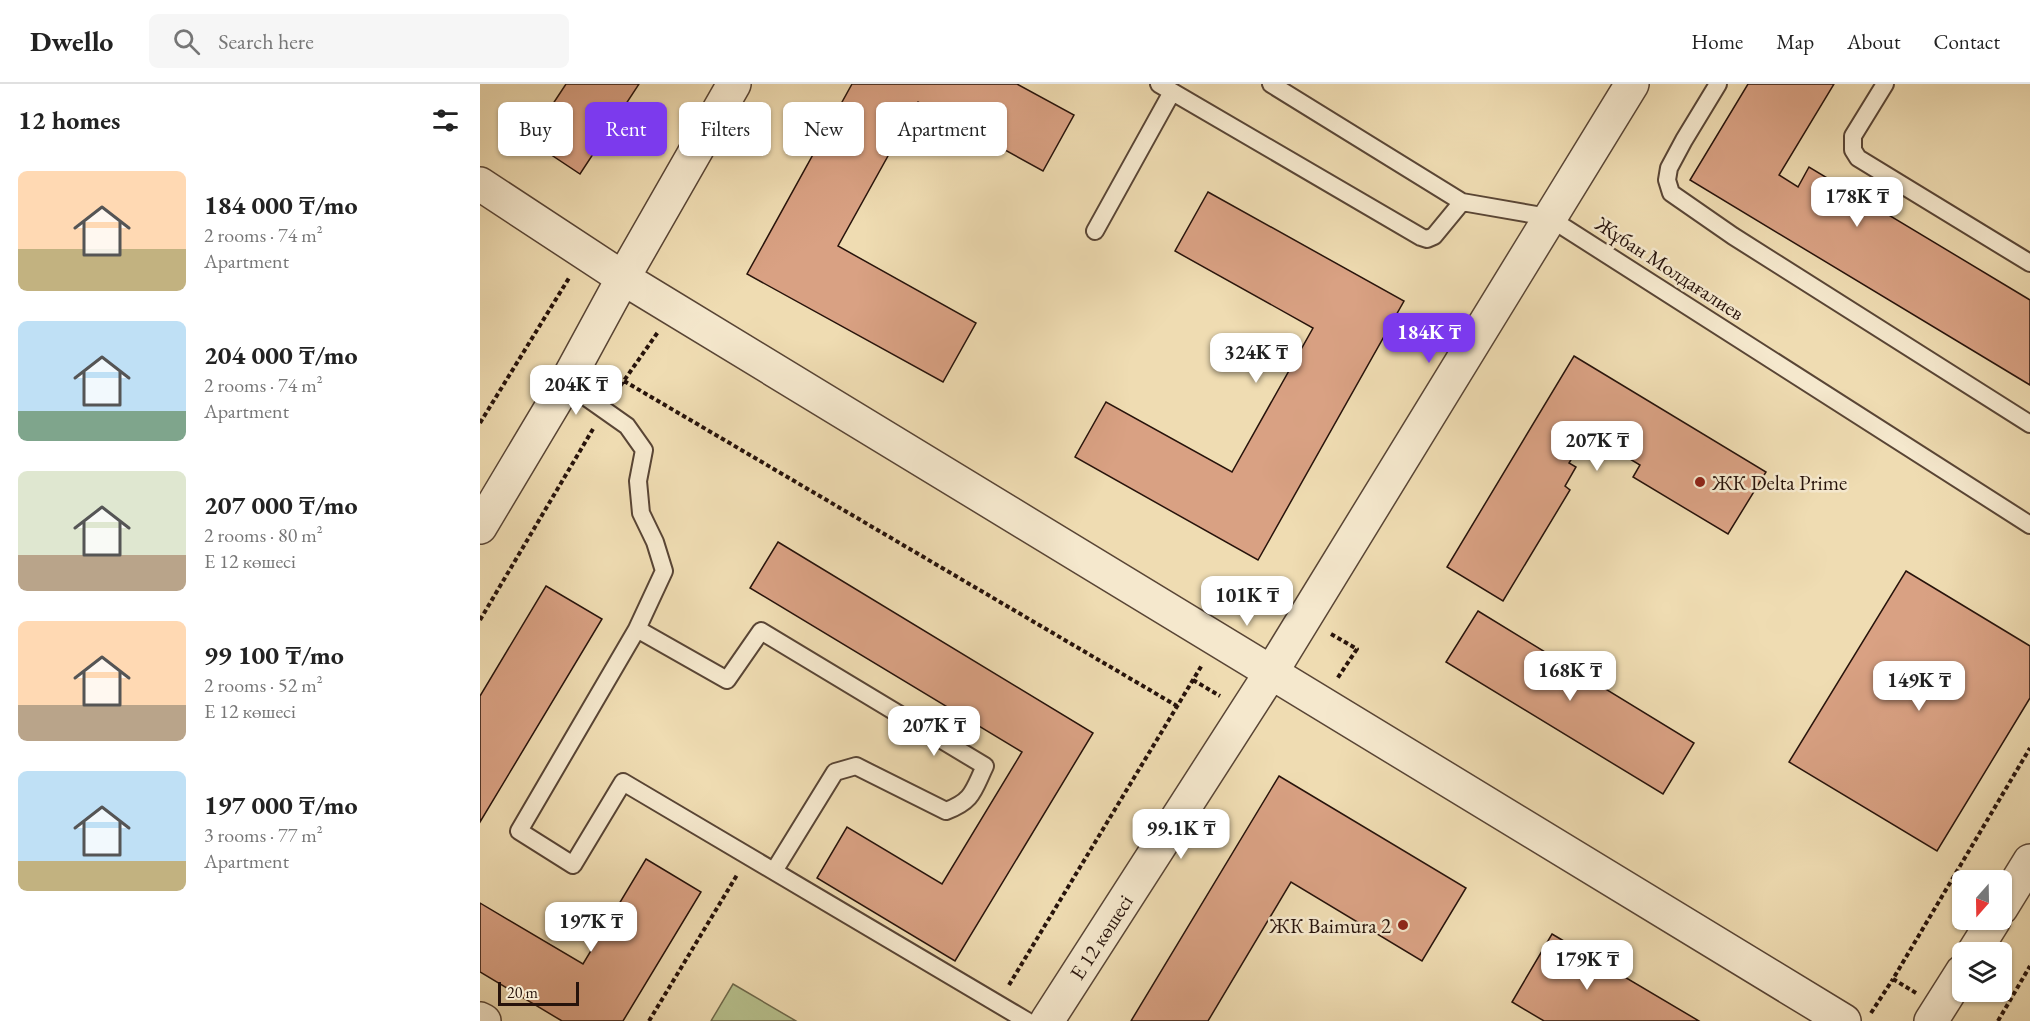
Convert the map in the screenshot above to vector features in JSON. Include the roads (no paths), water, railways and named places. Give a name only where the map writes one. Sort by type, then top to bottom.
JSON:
[{"type":"street","points":[[480,527],[566,382],[734,84]]},
{"type":"street","name":"Е 12 көшесі","points":[[1047,1021],[1272,671],[1548,217],[1632,84]]},
{"type":"street","points":[[480,184],[623,278],[1844,1021]]},
{"type":"street","points":[[2012,890],[2030,861]]},
{"type":"street","points":[[1935,1015],[1952,988]]},
{"type":"lane","name":"Жұбан Молдағалиев","points":[[1271,84],[1462,202],[1548,217],[2030,525]]},
{"type":"lane","points":[[1718,84],[1669,168],[1667,180],[1671,193],[1733,236],[2030,424]]},
{"type":"lane","points":[[1885,84],[1853,135],[1853,150],[1858,158],[2030,263]]},
{"type":"lane","points":[[1095,231],[1166,88],[1421,237],[1434,236],[1462,202]]},
{"type":"lane","points":[[566,382],[627,426],[644,450],[638,481],[641,513],[655,542],[664,571],[637,629],[519,831],[573,865],[623,782],[1028,1021]]},
{"type":"lane","points":[[637,629],[727,680],[761,631],[985,766],[972,796],[960,806],[946,811],[856,766],[835,772],[774,871]]},
{"type":"place","name":"ЖК Delta Prime","points":[[1700,482]]},
{"type":"place","name":"ЖК Baimura 2","points":[[1403,925]]}]
